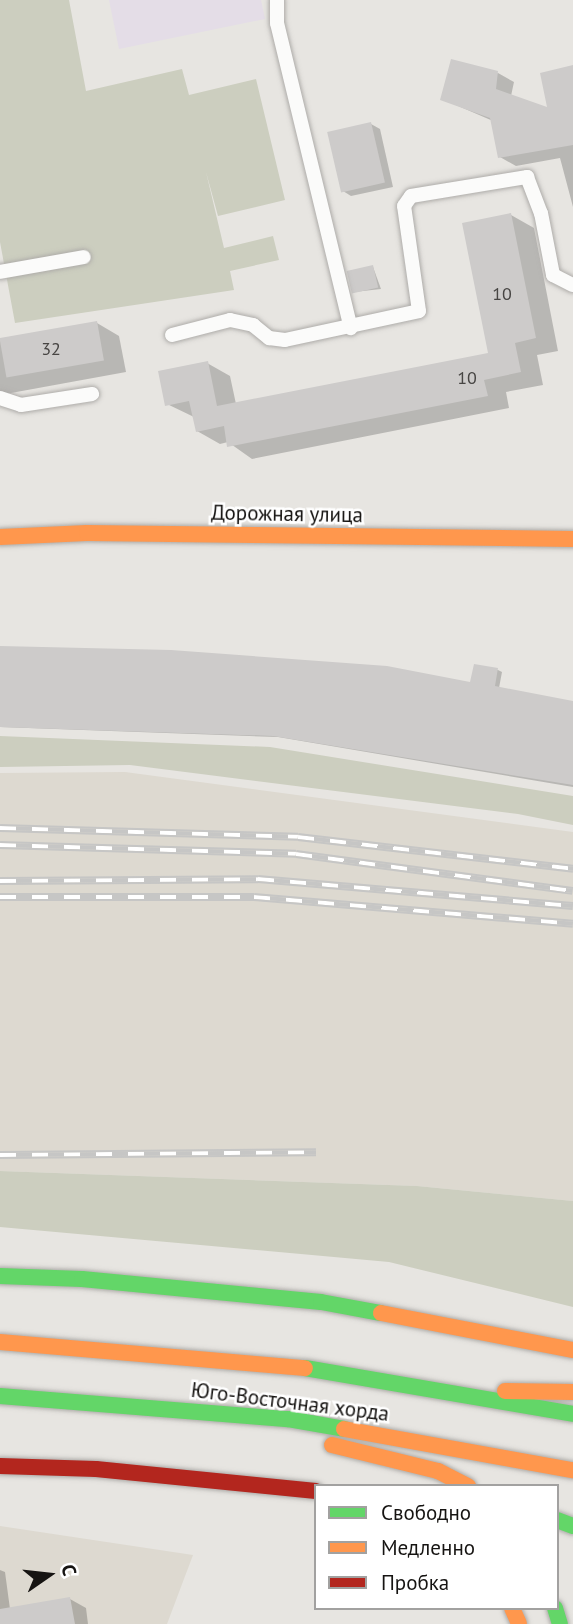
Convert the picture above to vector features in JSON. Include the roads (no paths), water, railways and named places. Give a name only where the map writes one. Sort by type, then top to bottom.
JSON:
[{"type":"main road","name":"Дорожная улица","points":[[0,537],[87,533],[573,539]]},
{"type":"main road","points":[[0,1276],[82,1279],[321,1302],[573,1350]]},
{"type":"main road","name":"Юго-Восточная хорда","points":[[0,1342],[289,1365],[573,1415]]},
{"type":"main road","points":[[440,1390],[573,1392]]},
{"type":"main road","points":[[26,1395],[282,1437]]},
{"type":"main road","name":"Юго-Восточная хорда","points":[[0,1396],[26,1395],[288,1419],[531,1459],[573,1470]]},
{"type":"main road","points":[[309,1441],[413,1464],[463,1484]]},
{"type":"main road","points":[[0,1465],[96,1469],[314,1491]]},
{"type":"lane","points":[[277,0],[277,23],[351,328]]},
{"type":"lane","points":[[172,335],[230,320],[253,325],[269,338],[285,340],[351,328],[419,311],[404,206],[411,196],[527,177],[541,213],[553,275],[573,285]]},
{"type":"lane","points":[[0,272],[84,257]]},
{"type":"lane","points":[[0,398],[21,405],[92,394]]},
{"type":"railway","points":[[0,828],[298,837],[573,869]]},
{"type":"railway","points":[[0,845],[296,854],[573,891]]},
{"type":"railway","points":[[0,881],[258,879],[573,906]]},
{"type":"railway","points":[[0,897],[254,897],[573,924]]},
{"type":"railway","points":[[0,1155],[316,1152]]}]
